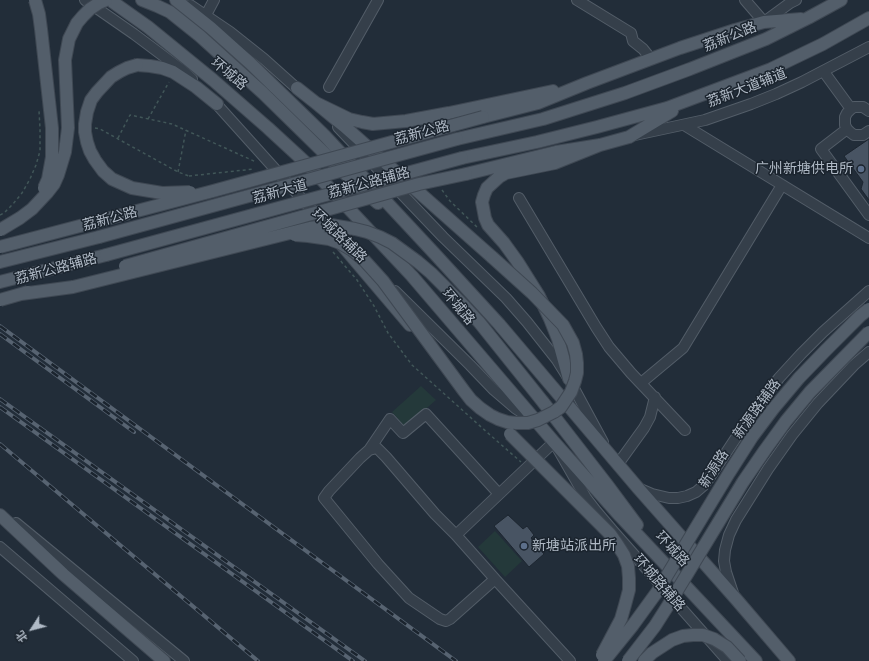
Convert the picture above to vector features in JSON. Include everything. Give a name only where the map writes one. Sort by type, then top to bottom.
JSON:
[{"type":"main road","points":[[32,209],[44,190],[48,179],[52,146],[51,112],[39,14],[35,0]]},
{"type":"main road","points":[[0,230],[32,209],[54,184],[65,152],[68,128],[65,60],[69,39],[75,26],[83,16],[90,9],[106,0]]},
{"type":"main road","name":"环城路","points":[[110,0],[148,27],[213,80],[306,163],[412,276],[554,442],[620,516],[756,661]]},
{"type":"main road","points":[[142,0],[170,12],[200,36],[263,93],[362,190],[412,230]]},
{"type":"main road","points":[[176,0],[211,28],[250,63],[320,130],[499,324],[638,488],[789,661]]},
{"type":"main road","name":"荔新公路","points":[[0,262],[99,238],[457,139],[543,118],[625,93],[690,70],[766,39],[841,0]]},
{"type":"main road","points":[[0,247],[538,103],[651,59],[735,30],[764,22],[808,18]]},
{"type":"main road","points":[[466,174],[538,142],[667,108],[742,80],[799,56],[869,18]]},
{"type":"main road","points":[[213,190],[162,193],[132,188],[112,179],[103,171],[95,160],[87,142],[85,124],[87,112],[100,87],[119,72],[137,65],[162,68],[173,72],[196,87],[217,104]]},
{"type":"main road","points":[[316,102],[349,119],[373,124],[406,121],[587,83]]},
{"type":"main road","points":[[280,236],[302,235],[329,239],[352,250],[364,260],[383,281],[471,400],[490,415],[507,422],[522,423],[538,420],[561,407],[571,392],[577,373],[576,354],[573,343],[563,325],[532,293],[492,257],[316,102],[297,88]]},
{"type":"main road","name":"荔新公路辅路","points":[[0,300],[419,184],[556,152],[600,145],[629,137],[693,98]]},
{"type":"main road","name":"荔新大道","points":[[0,282],[106,255],[462,158],[538,142]]},
{"type":"main road","points":[[569,379],[558,339],[539,296],[517,260],[488,225],[482,202],[487,188],[506,173],[555,163],[600,145]]},
{"type":"main road","points":[[320,219],[433,352],[510,434],[610,534],[628,566],[629,590],[617,626],[598,661]]},
{"type":"main road","points":[[21,294],[73,287],[310,228],[343,226],[380,237],[392,243],[427,270],[466,307],[543,402],[626,509],[657,555]]},
{"type":"main road","name":"新源路","points":[[604,661],[657,592],[729,473],[752,437],[773,409],[799,378],[860,316],[869,309]]},
{"type":"main road","points":[[628,661],[655,626],[743,482],[786,421],[810,392],[869,332]]},
{"type":"main road","points":[[0,515],[53,565],[164,661]]},
{"type":"main road","points":[[644,661],[652,653],[672,640],[683,636],[692,635],[703,635],[714,639],[727,648],[740,661]]},
{"type":"street","name":"环城路辅路","points":[[86,0],[182,70],[217,104],[320,219],[376,272],[494,390],[515,408],[539,424]]},
{"type":"street","points":[[182,0],[230,32],[297,88],[335,124],[443,237],[506,298],[542,340],[569,379],[614,460],[644,428],[650,417],[655,397]]},
{"type":"street","points":[[206,15],[214,0]]},
{"type":"street","points":[[329,86],[378,0]]},
{"type":"street","points":[[577,0],[631,33],[633,41],[643,49],[651,59]]},
{"type":"street","points":[[745,0],[764,22],[796,0]]},
{"type":"street","name":"荔新大道辅道","points":[[629,137],[705,120],[751,104],[824,72],[869,47]]},
{"type":"street","points":[[824,72],[850,110]]},
{"type":"street","points":[[869,111],[863,107],[859,107],[850,110],[845,116],[845,125],[850,132],[863,135],[869,131]]},
{"type":"street","points":[[684,125],[869,238]]},
{"type":"street","points":[[847,129],[821,149],[869,215]]},
{"type":"street","points":[[641,383],[683,348],[782,185]]},
{"type":"street","points":[[518,198],[596,327],[617,356],[685,430]]},
{"type":"street","name":"新源路辅路","points":[[638,488],[652,494],[669,498],[683,497],[696,492],[710,477],[753,412],[779,378],[823,332],[869,291]]},
{"type":"street","points":[[736,599],[726,572],[724,561],[729,535],[736,520],[768,469],[792,435],[818,403],[854,365],[869,352]]},
{"type":"street","points":[[495,579],[450,619],[446,621],[440,619],[409,598],[378,564],[324,498],[369,450],[390,419],[403,433],[426,414],[499,494]]},
{"type":"street","name":"环城路辅路","points":[[554,442],[586,498],[596,511],[728,661]]},
{"type":"street","points":[[456,535],[554,442]]},
{"type":"street","points":[[369,450],[377,448],[386,457],[435,514],[456,535],[570,661]]},
{"type":"street","points":[[0,510],[184,661]]},
{"type":"street","points":[[0,547],[133,661]]},
{"type":"path","points":[[148,118],[169,81]]},
{"type":"path","points":[[118,138],[130,114],[172,124],[256,162]]},
{"type":"path","points":[[0,215],[13,204],[22,193],[30,179],[40,151],[40,128]]},
{"type":"path","points":[[93,128],[100,128],[178,172],[189,176],[255,168]]},
{"type":"path","points":[[178,172],[186,130]]},
{"type":"path","points":[[442,190],[450,201],[478,228]]},
{"type":"path","points":[[333,252],[357,280],[374,306],[388,333],[412,365],[488,434],[528,467]]},
{"type":"green space","points":[[421,386],[436,400],[405,427],[392,412]]},
{"type":"green space","points":[[495,531],[522,561],[505,577],[478,547]]},
{"type":"building","name":"广州新塘供电所","points":[[869,139],[869,200],[861,189],[863,182],[844,156]]},
{"type":"building","name":"新塘站派出所","points":[[508,515],[523,529],[527,526],[534,535],[531,538],[544,554],[529,567],[494,526]]},
{"type":"railway","points":[[0,326],[456,661]]},
{"type":"railway","points":[[0,334],[134,432]]},
{"type":"railway","points":[[0,399],[365,661]]},
{"type":"railway","points":[[0,407],[353,661]]},
{"type":"railway","points":[[0,444],[258,661]]},
{"type":"place","name":"广州新塘供电所","points":[[861,169]]},
{"type":"place","name":"新塘站派出所","points":[[524,546]]}]
